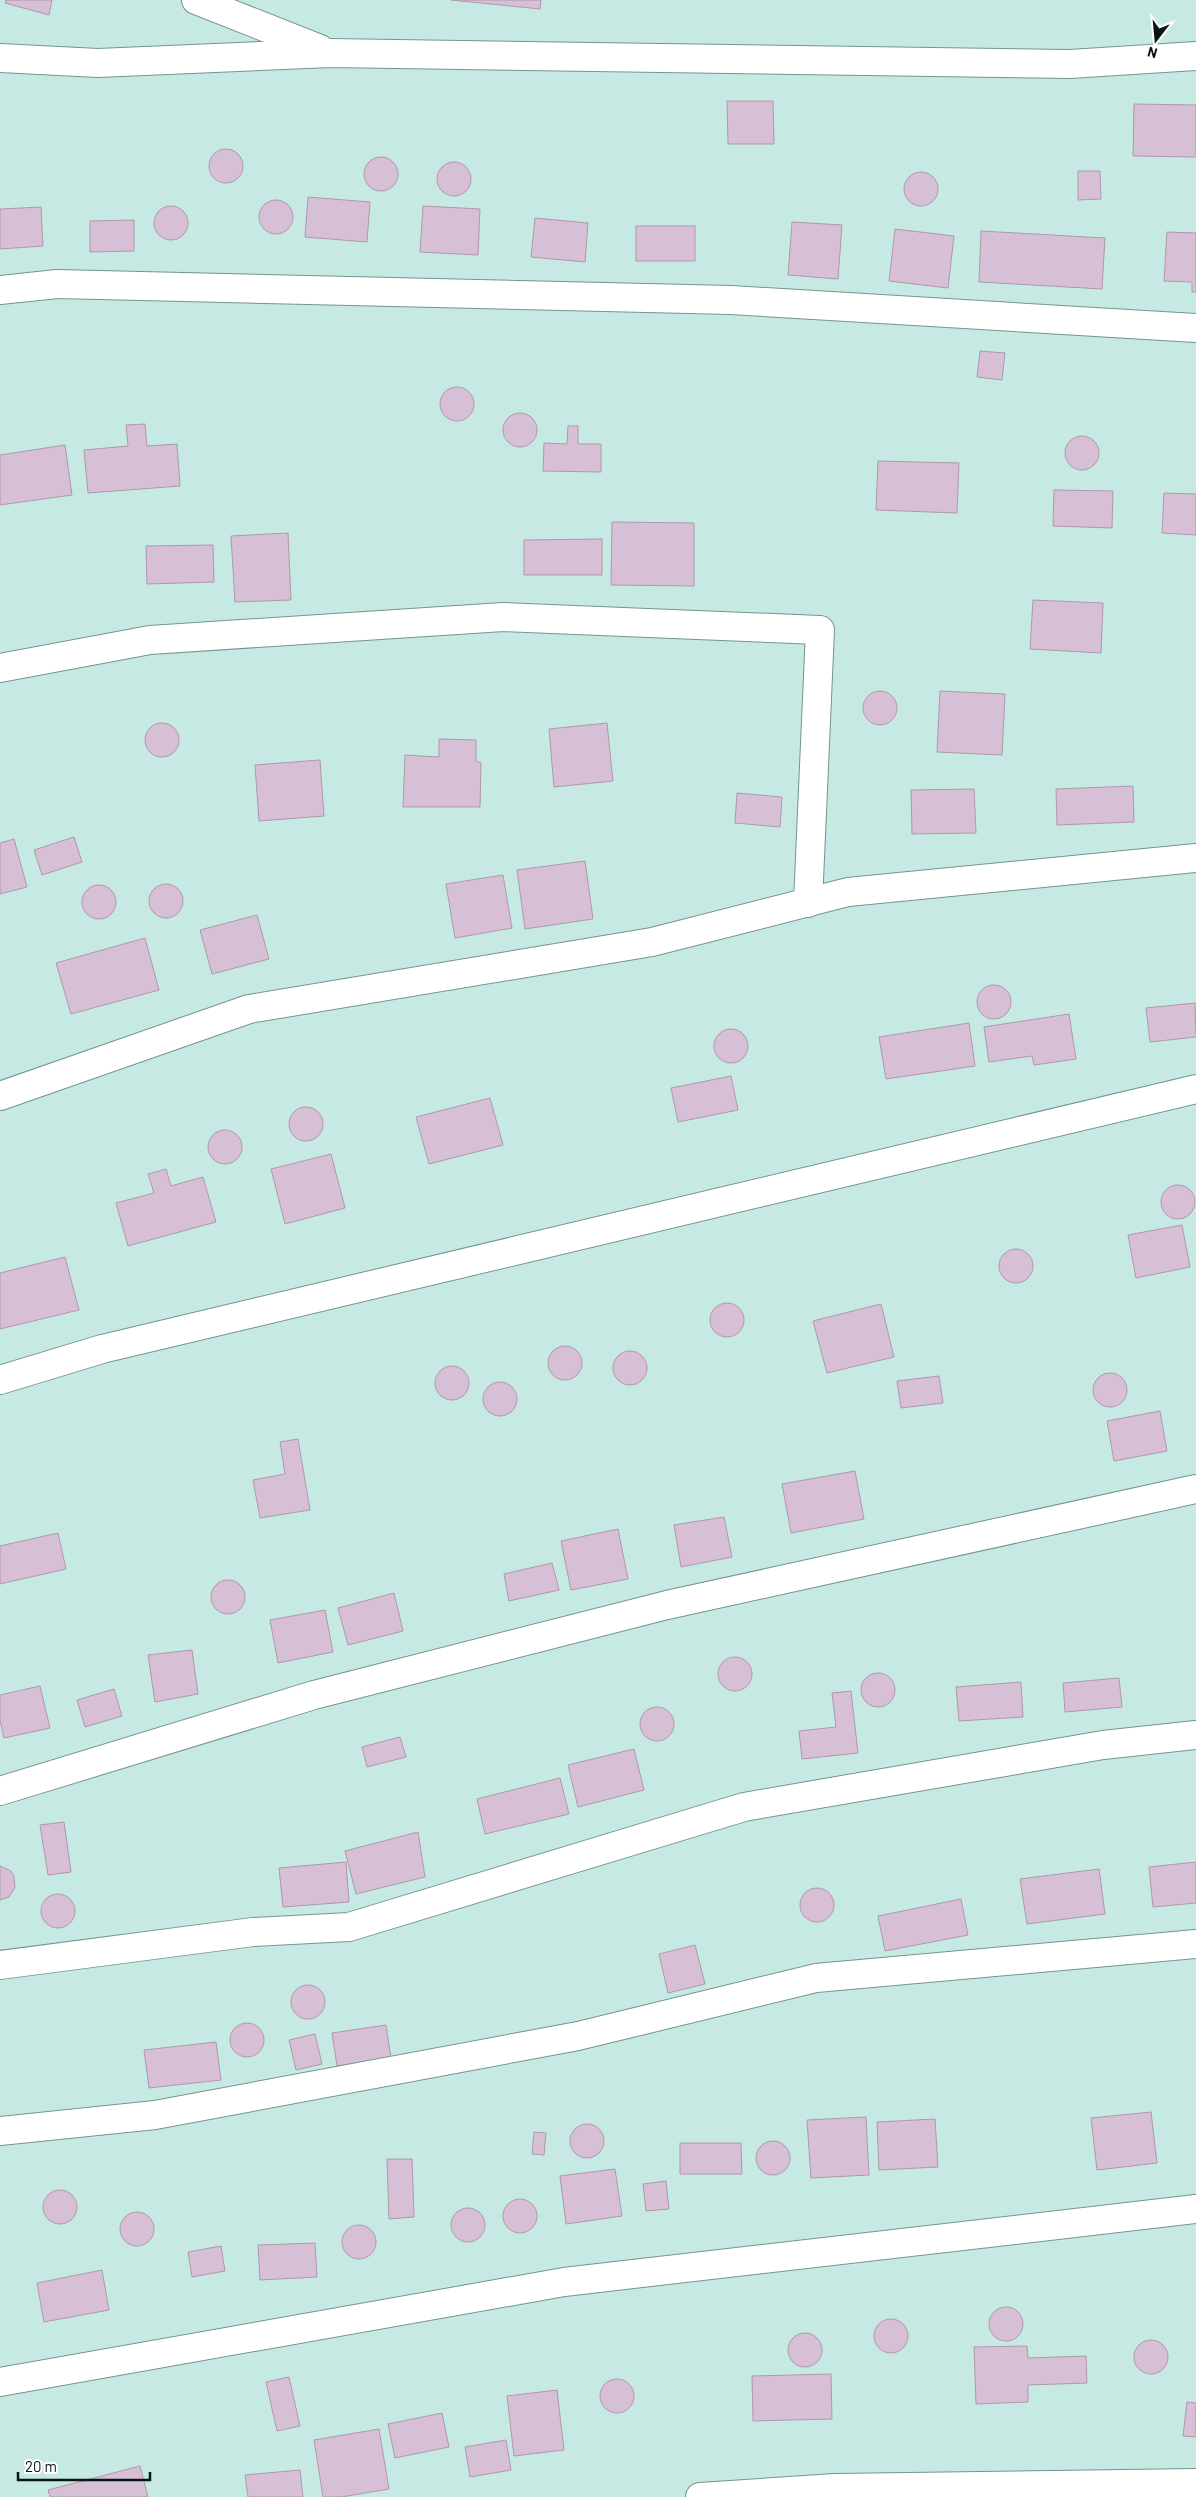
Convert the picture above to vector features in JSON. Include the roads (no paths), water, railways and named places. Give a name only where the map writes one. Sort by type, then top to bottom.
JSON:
[{"type":"street","points":[[196,0],[331,53]]},
{"type":"street","points":[[0,58],[98,62],[331,53],[1070,64],[1196,56]]},
{"type":"street","points":[[0,290],[56,284],[731,300],[1196,328]]},
{"type":"street","points":[[0,668],[150,640],[503,617],[820,630],[808,903]]},
{"type":"street","points":[[0,1096],[249,1009],[652,942],[848,892],[1196,858]]},
{"type":"street","points":[[0,1380],[112,1347],[1196,1089]]},
{"type":"street","points":[[0,1791],[314,1695],[667,1604],[1196,1489]]},
{"type":"street","points":[[0,1965],[252,1932],[349,1927],[744,1807],[1103,1745],[1196,1735]]},
{"type":"street","points":[[0,2131],[156,2115],[568,2038],[816,1978],[1196,1944]]},
{"type":"street","points":[[0,2382],[564,2282],[1196,2209]]},
{"type":"street","points":[[700,2497],[835,2488],[1196,2482]]}]
